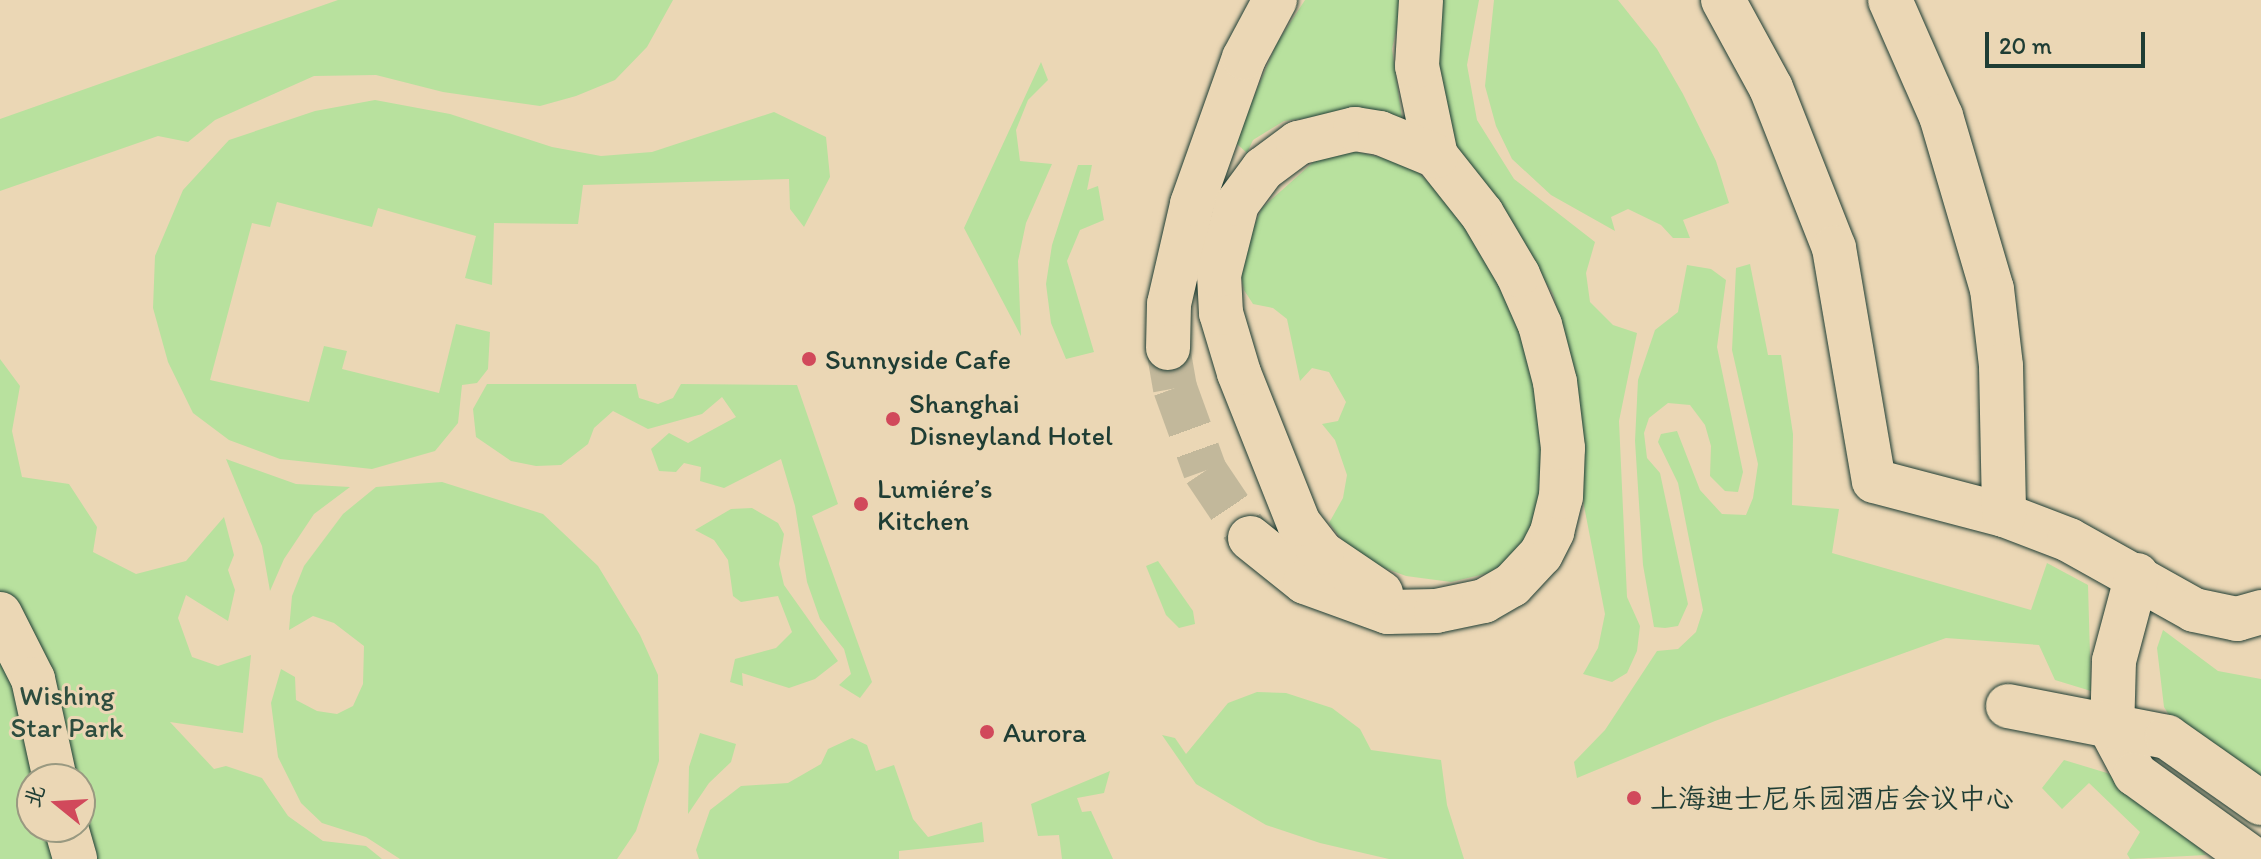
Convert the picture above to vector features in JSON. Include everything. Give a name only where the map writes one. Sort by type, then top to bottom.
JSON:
[{"type":"lane","points":[[1168,348],[1169,304],[1192,204],[1244,58],[1275,0]]},
{"type":"lane","points":[[1250,538],[1305,582],[1343,600],[1388,612],[1458,607],[1484,601],[1512,585],[1541,554],[1561,497],[1563,448],[1555,382],[1540,325],[1482,214],[1436,156],[1417,66],[1421,0]]},
{"type":"lane","points":[[1723,0],[1797,146],[1834,248],[1874,481],[2004,515],[2137,575],[2194,610],[2237,619],[2261,612]]},
{"type":"lane","points":[[1890,0],[1941,116],[1992,289],[2001,366],[2004,515]]},
{"type":"lane","points":[[1221,313],[1219,275],[1237,204],[1278,156],[1324,133],[1355,129],[1380,133],[1436,156]]},
{"type":"lane","points":[[1192,204],[1221,313],[1270,461],[1299,524],[1322,553],[1378,592],[1458,607]]},
{"type":"lane","points":[[2137,575],[2114,661],[2112,731],[2135,774],[2253,859]]},
{"type":"lane","points":[[0,614],[33,679],[51,763]]},
{"type":"lane","points":[[2008,706],[2112,731],[2127,726],[2167,737],[2261,803]]},
{"type":"green space","points":[[338,0],[673,0],[647,47],[615,80],[576,96],[540,106],[443,92],[376,75],[314,76],[215,120],[188,142],[158,136],[0,191],[0,119]]},
{"type":"green space","points":[[1305,0],[1403,0],[1392,49],[1402,118],[1361,111],[1284,121],[1253,140],[1247,153],[1237,144],[1246,115],[1277,43]]},
{"type":"green space","points":[[1439,0],[1479,0],[1467,65],[1477,120],[1514,179],[1595,242],[1586,273],[1590,302],[1613,325],[1637,333],[1619,421],[1627,597],[1640,626],[1637,651],[1627,673],[1612,682],[1583,674],[1598,648],[1605,614],[1584,506],[1567,349],[1553,294],[1490,192],[1449,138],[1428,62]]},
{"type":"green space","points":[[1494,0],[1618,0],[1657,49],[1683,94],[1716,161],[1729,203],[1683,220],[1690,238],[1673,238],[1661,225],[1628,209],[1611,217],[1615,231],[1551,195],[1512,159],[1496,126],[1485,86]]},
{"type":"green space","points":[[1041,62],[1048,80],[1028,100],[1016,130],[1020,161],[1052,164],[1026,223],[1018,261],[1021,336],[964,228]]},
{"type":"green space","points":[[375,100],[450,114],[552,147],[601,156],[652,152],[774,112],[826,137],[830,177],[804,227],[790,209],[789,179],[583,185],[578,224],[494,223],[492,285],[465,278],[476,236],[378,208],[372,227],[277,202],[270,227],[252,223],[210,380],[309,402],[324,346],[347,351],[342,369],[439,393],[456,324],[490,332],[488,369],[477,383],[462,385],[458,423],[435,451],[372,469],[280,459],[229,440],[193,413],[168,362],[153,308],[155,256],[183,190],[229,140],[315,111]]},
{"type":"green space","points":[[1348,150],[1410,164],[1448,202],[1506,283],[1537,377],[1544,480],[1537,520],[1521,551],[1489,573],[1451,582],[1406,576],[1363,560],[1342,540],[1329,523],[1343,498],[1347,475],[1335,440],[1322,424],[1338,421],[1346,402],[1329,372],[1312,368],[1300,381],[1287,319],[1273,308],[1253,304],[1244,290],[1240,272],[1246,244],[1262,208],[1318,158]]},
{"type":"green space","points":[[1078,165],[1092,165],[1087,190],[1098,186],[1104,220],[1080,230],[1067,261],[1094,352],[1066,359],[1051,323],[1046,284],[1052,245]]},
{"type":"green space","points":[[1750,264],[1768,355],[1781,355],[1793,434],[1792,505],[1839,509],[1832,553],[2031,610],[2047,563],[2088,585],[2091,691],[2055,680],[2039,645],[1946,638],[1715,721],[1577,778],[1574,762],[1605,730],[1657,651],[1678,649],[1696,632],[1703,610],[1678,483],[1658,442],[1661,434],[1677,431],[1700,490],[1722,514],[1746,515],[1753,498],[1758,464],[1732,350],[1736,268]]},
{"type":"green space","points":[[1687,265],[1711,269],[1726,280],[1717,347],[1743,472],[1738,492],[1725,491],[1710,476],[1711,446],[1705,425],[1690,405],[1668,403],[1649,418],[1644,433],[1647,458],[1660,473],[1688,604],[1678,626],[1665,628],[1654,627],[1643,565],[1635,441],[1638,380],[1655,330],[1678,312]]},
{"type":"green space","name":"Wishing Star Park","points":[[0,359],[20,386],[12,431],[22,477],[69,484],[97,527],[93,552],[136,574],[186,561],[224,517],[234,555],[228,570],[235,590],[228,621],[186,595],[178,618],[192,657],[218,666],[251,655],[243,733],[170,722],[214,769],[226,766],[262,778],[288,816],[323,841],[366,846],[382,859],[0,859]]},
{"type":"green space","points":[[487,384],[636,384],[639,398],[658,404],[673,398],[681,384],[797,385],[838,504],[812,516],[872,682],[860,698],[839,685],[851,674],[844,649],[820,619],[807,582],[795,506],[781,459],[724,488],[700,481],[701,467],[684,463],[676,472],[659,471],[651,449],[669,433],[688,443],[736,417],[722,397],[702,414],[648,429],[613,411],[594,428],[588,444],[561,465],[536,466],[511,461],[476,437],[473,409]]},
{"type":"green space","points":[[226,459],[296,484],[350,487],[314,514],[284,559],[270,591],[262,546]]},
{"type":"green space","points":[[442,482],[543,514],[598,566],[640,635],[658,675],[659,761],[636,831],[617,859],[400,859],[366,837],[322,823],[301,803],[278,757],[271,703],[281,669],[295,677],[296,700],[317,711],[337,714],[353,706],[363,684],[364,646],[334,623],[313,616],[289,630],[292,596],[304,566],[343,514],[376,487]]},
{"type":"green space","points":[[752,508],[778,523],[784,534],[779,564],[784,585],[838,661],[815,679],[789,688],[742,673],[743,686],[730,682],[735,659],[776,648],[792,632],[778,596],[741,602],[733,596],[728,560],[714,540],[695,530],[731,509]]},
{"type":"green space","points":[[1158,561],[1193,611],[1195,624],[1179,628],[1166,615],[1146,566]]},
{"type":"green space","points":[[2163,630],[2218,671],[2261,679],[2261,786],[2174,723],[2164,707],[2157,648]]},
{"type":"green space","points":[[1257,692],[1286,693],[1332,708],[1360,729],[1371,750],[1441,760],[1447,805],[1464,859],[1389,859],[1320,843],[1266,825],[1196,784],[1162,735],[1175,738],[1186,754],[1228,703]]},
{"type":"green space","points":[[700,733],[736,744],[731,762],[709,783],[688,814],[689,767]]},
{"type":"green space","points":[[852,738],[867,745],[876,771],[894,765],[913,819],[928,837],[982,822],[984,842],[899,851],[899,859],[699,859],[696,850],[710,810],[741,786],[788,783],[821,764],[828,749]]},
{"type":"green space","points":[[2064,760],[2107,773],[2135,790],[2175,821],[2206,855],[2130,859],[2127,854],[2140,832],[2089,783],[2062,809],[2042,788]]},
{"type":"green space","points":[[1110,771],[1104,793],[1077,798],[1082,812],[1091,811],[1113,859],[1062,859],[1059,835],[1038,836],[1031,804]]},
{"type":"tunnel","points":[[1168,348],[1175,388],[1205,471],[1250,538]]},
{"type":"place","name":"Sunnyside Cafe","points":[[809,359]]},
{"type":"place","name":"Shanghai Disneyland Hotel","points":[[893,419]]},
{"type":"place","name":"Lumiére’s Kitchen","points":[[861,504]]},
{"type":"place","name":"Aurora","points":[[987,732]]},
{"type":"place","name":"上海迪士尼乐园酒店会议中心","points":[[1634,798]]}]
